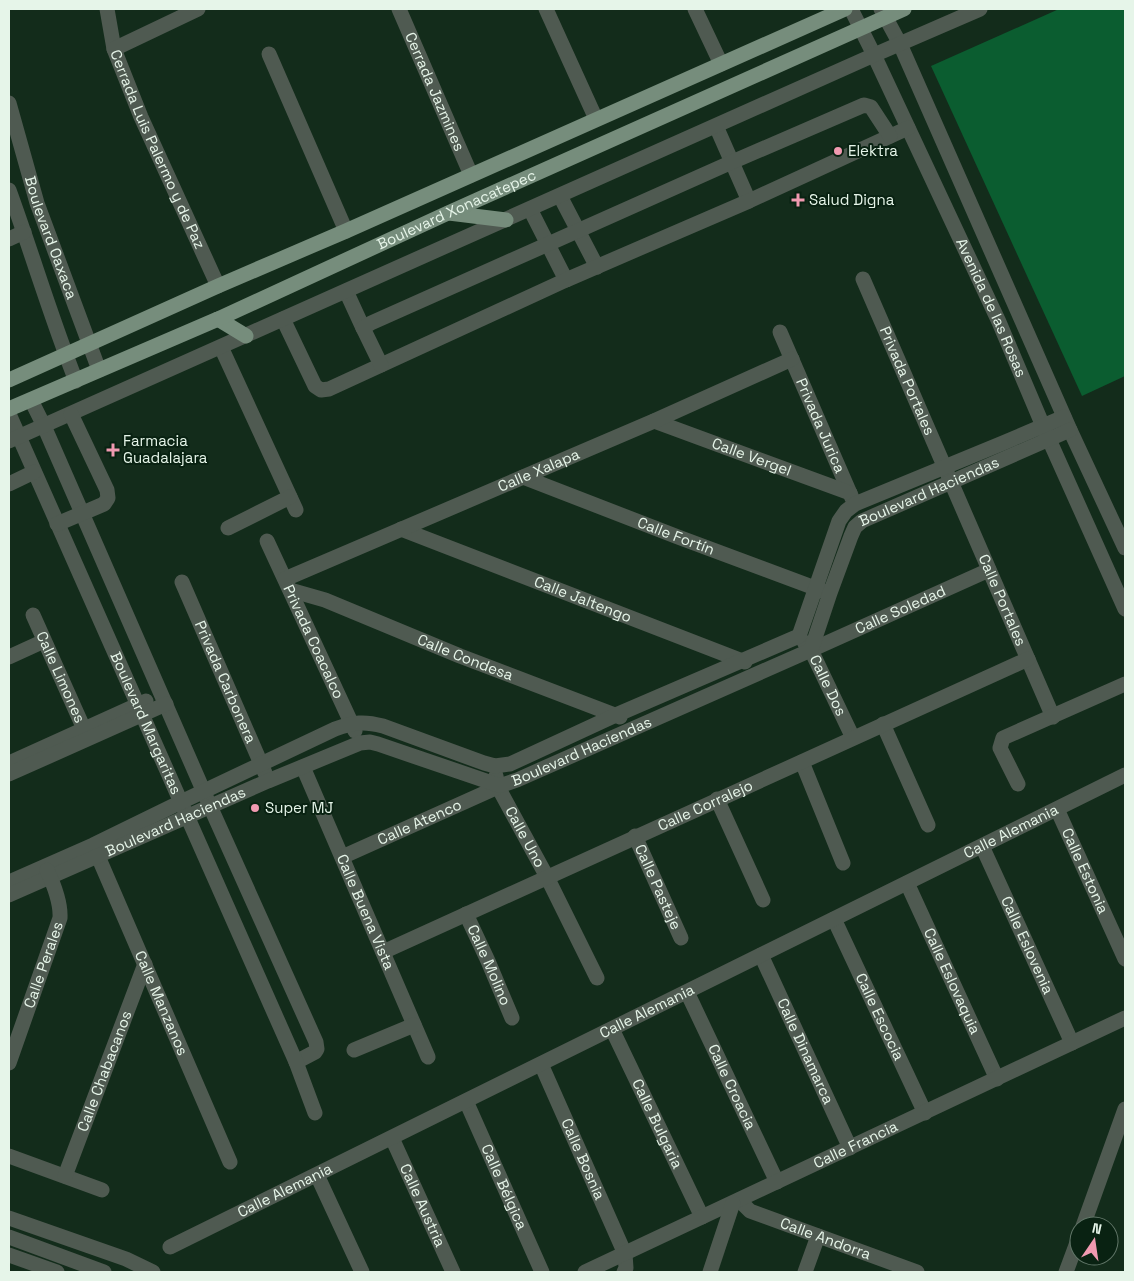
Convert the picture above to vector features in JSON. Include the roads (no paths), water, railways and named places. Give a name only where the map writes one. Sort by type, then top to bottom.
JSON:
[{"type":"main road","name":"Boulevard Xonacatepec","points":[[9,380],[845,9]]},
{"type":"main road","name":"Boulevard Xonacatepec","points":[[9,410],[218,319],[448,213],[860,28],[883,13],[904,9]]},
{"type":"main road","points":[[448,213],[506,220]]},
{"type":"main road","points":[[218,319],[246,336]]},
{"type":"street","name":"Cerrada Luis Palermo y de Paz","points":[[107,9],[114,49],[141,117],[218,286]]},
{"type":"street","points":[[114,49],[198,9]]},
{"type":"street","name":"Cerrada Jazmines","points":[[399,9],[471,176]]},
{"type":"street","points":[[546,9],[596,119]]},
{"type":"street","points":[[695,9],[721,64]]},
{"type":"street","name":"Avenida de las Rosas","points":[[851,9],[999,322],[1046,433],[1125,609]]},
{"type":"street","points":[[14,439],[980,9]]},
{"type":"street","name":"Avenida de las Rosas","points":[[883,13],[900,44],[1067,424],[1125,548]]},
{"type":"street","points":[[269,54],[346,231]]},
{"type":"street","name":"Boulevard Oaxaca","points":[[9,103],[37,203],[99,370]]},
{"type":"street","points":[[363,328],[732,162],[864,105],[871,107],[890,136]]},
{"type":"street","points":[[716,126],[749,202]]},
{"type":"street","points":[[283,319],[315,386],[321,390],[329,389],[566,280],[749,202],[908,128]]},
{"type":"street","name":"Boulevard Oaxaca","points":[[9,190],[76,381]]},
{"type":"street","points":[[560,196],[597,267]]},
{"type":"street","points":[[530,209],[566,280]]},
{"type":"street","points":[[9,239],[24,232]]},
{"type":"street","name":"Privada Portales","points":[[863,279],[951,483]]},
{"type":"street","points":[[346,291],[381,365]]},
{"type":"street","name":"Privada Jurica","points":[[780,332],[862,521]]},
{"type":"street","points":[[221,347],[293,504],[228,528]]},
{"type":"street","name":"Calle Xalapa","points":[[287,585],[401,529],[654,421],[792,359]]},
{"type":"street","name":"Boulevard Margaritas","points":[[31,400],[316,1042],[317,1049],[315,1052],[296,1062]]},
{"type":"street","name":"Boulevard Margaritas","points":[[9,414],[14,439],[34,472],[296,1062],[316,1114]]},
{"type":"street","points":[[57,524],[104,504],[108,498],[108,490],[70,414]]},
{"type":"street","name":"Calle Vergel","points":[[654,421],[852,499]]},
{"type":"street","name":"Boulevard Haciendas","points":[[96,851],[181,802],[351,723],[370,722],[471,759],[495,766],[510,764],[616,715],[799,636],[855,527],[862,521],[951,483],[1067,424]]},
{"type":"street","name":"Boulevard Haciendas","points":[[9,896],[48,872],[96,851],[187,817],[360,743],[370,742],[378,744],[498,786],[517,780],[811,650],[839,521],[852,499],[1046,433]]},
{"type":"street","points":[[9,484],[34,472]]},
{"type":"street","name":"Calle Fortín","points":[[523,477],[678,537],[823,590]]},
{"type":"street","name":"Calle Portales","points":[[951,483],[1053,716]]},
{"type":"street","name":"Calle Jaltengo","points":[[401,529],[765,669]]},
{"type":"street","name":"Privada Coacalco","points":[[267,541],[360,743]]},
{"type":"street","name":"Calle Soledad","points":[[811,650],[989,570]]},
{"type":"street","name":"Privada Carbonera","points":[[182,582],[268,781]]},
{"type":"street","name":"Calle Condesa","points":[[287,585],[460,656],[616,715],[639,726]]},
{"type":"street","name":"Calle Limones","points":[[33,615],[87,734]]},
{"type":"street","name":"Calle Dos","points":[[799,636],[811,650],[853,738]]},
{"type":"street","points":[[9,657],[44,641]]},
{"type":"street","name":"Calle Corralejo","points":[[383,952],[1028,659]]},
{"type":"street","points":[[1018,784],[1000,748],[1003,738],[1125,684]]},
{"type":"street","points":[[9,774],[87,734],[164,699]]},
{"type":"street","points":[[883,724],[928,825]]},
{"type":"street","points":[[9,763],[87,734]]},
{"type":"street","points":[[802,762],[843,862]]},
{"type":"street","name":"Calle Uno","points":[[495,766],[498,786],[547,877],[597,978]]},
{"type":"street","name":"Calle Buena Vista","points":[[304,767],[428,1057]]},
{"type":"street","name":"Calle Alemania","points":[[170,1247],[1125,775]]},
{"type":"street","name":"Calle Atenco","points":[[342,857],[498,786]]},
{"type":"street","points":[[717,799],[763,900]]},
{"type":"street","name":"Calle Estonia","points":[[1056,809],[1125,959]]},
{"type":"street","name":"Calle Pasteje","points":[[636,836],[681,938]]},
{"type":"street","name":"Calle Eslovenia","points":[[982,846],[1072,1043]]},
{"type":"street","name":"Calle Manzanos","points":[[96,851],[230,1162]]},
{"type":"street","name":"Boulevard Haciendas","points":[[9,882],[48,872]]},
{"type":"street","name":"Calle Perales","points":[[9,1063],[60,918],[60,908],[48,872]]},
{"type":"street","name":"Calle Eslovaquia","points":[[907,883],[997,1078]]},
{"type":"street","name":"Calle Molino","points":[[466,914],[512,1018]]},
{"type":"street","name":"Calle Escocia","points":[[834,919],[925,1112]]},
{"type":"street","name":"Calle Dinamarca","points":[[761,955],[850,1148]]},
{"type":"street","name":"Calle Chabacanos","points":[[65,1176],[145,964]]},
{"type":"street","name":"Calle Croacia","points":[[687,992],[777,1182]]},
{"type":"street","name":"Calle Francia","points":[[585,1272],[1125,1018]]},
{"type":"street","points":[[354,1050],[414,1025]]},
{"type":"street","name":"Calle Bulgaria","points":[[612,1029],[702,1217]]},
{"type":"street","name":"Calle Bosnia","points":[[541,1064],[625,1254]]},
{"type":"street","name":"Calle Bélgica","points":[[466,1101],[542,1272]]},
{"type":"street","points":[[1087,1216],[1125,1109]]},
{"type":"street","name":"Calle Austria","points":[[392,1138],[453,1272]]},
{"type":"street","points":[[9,1156],[102,1190]]},
{"type":"street","points":[[316,1175],[362,1272]]},
{"type":"street","points":[[710,1272],[736,1201]]},
{"type":"street","name":"Calle Andorra","points":[[736,1201],[750,1211],[818,1236],[891,1268],[917,1272]]},
{"type":"street","points":[[9,1218],[126,1260],[152,1272]]},
{"type":"street","points":[[805,1272],[818,1236]]},
{"type":"street","points":[[9,1237],[104,1272]]},
{"type":"street","points":[[624,1272],[626,1268],[625,1254]]},
{"type":"street","points":[[9,1255],[57,1272]]},
{"type":"place","name":"Elektra","points":[[838,151]]},
{"type":"place","name":"Salud Digna","points":[[798,200]]},
{"type":"place","name":"Farmacia Guadalajara","points":[[113,450]]},
{"type":"place","name":"Super MJ","points":[[255,808]]}]
